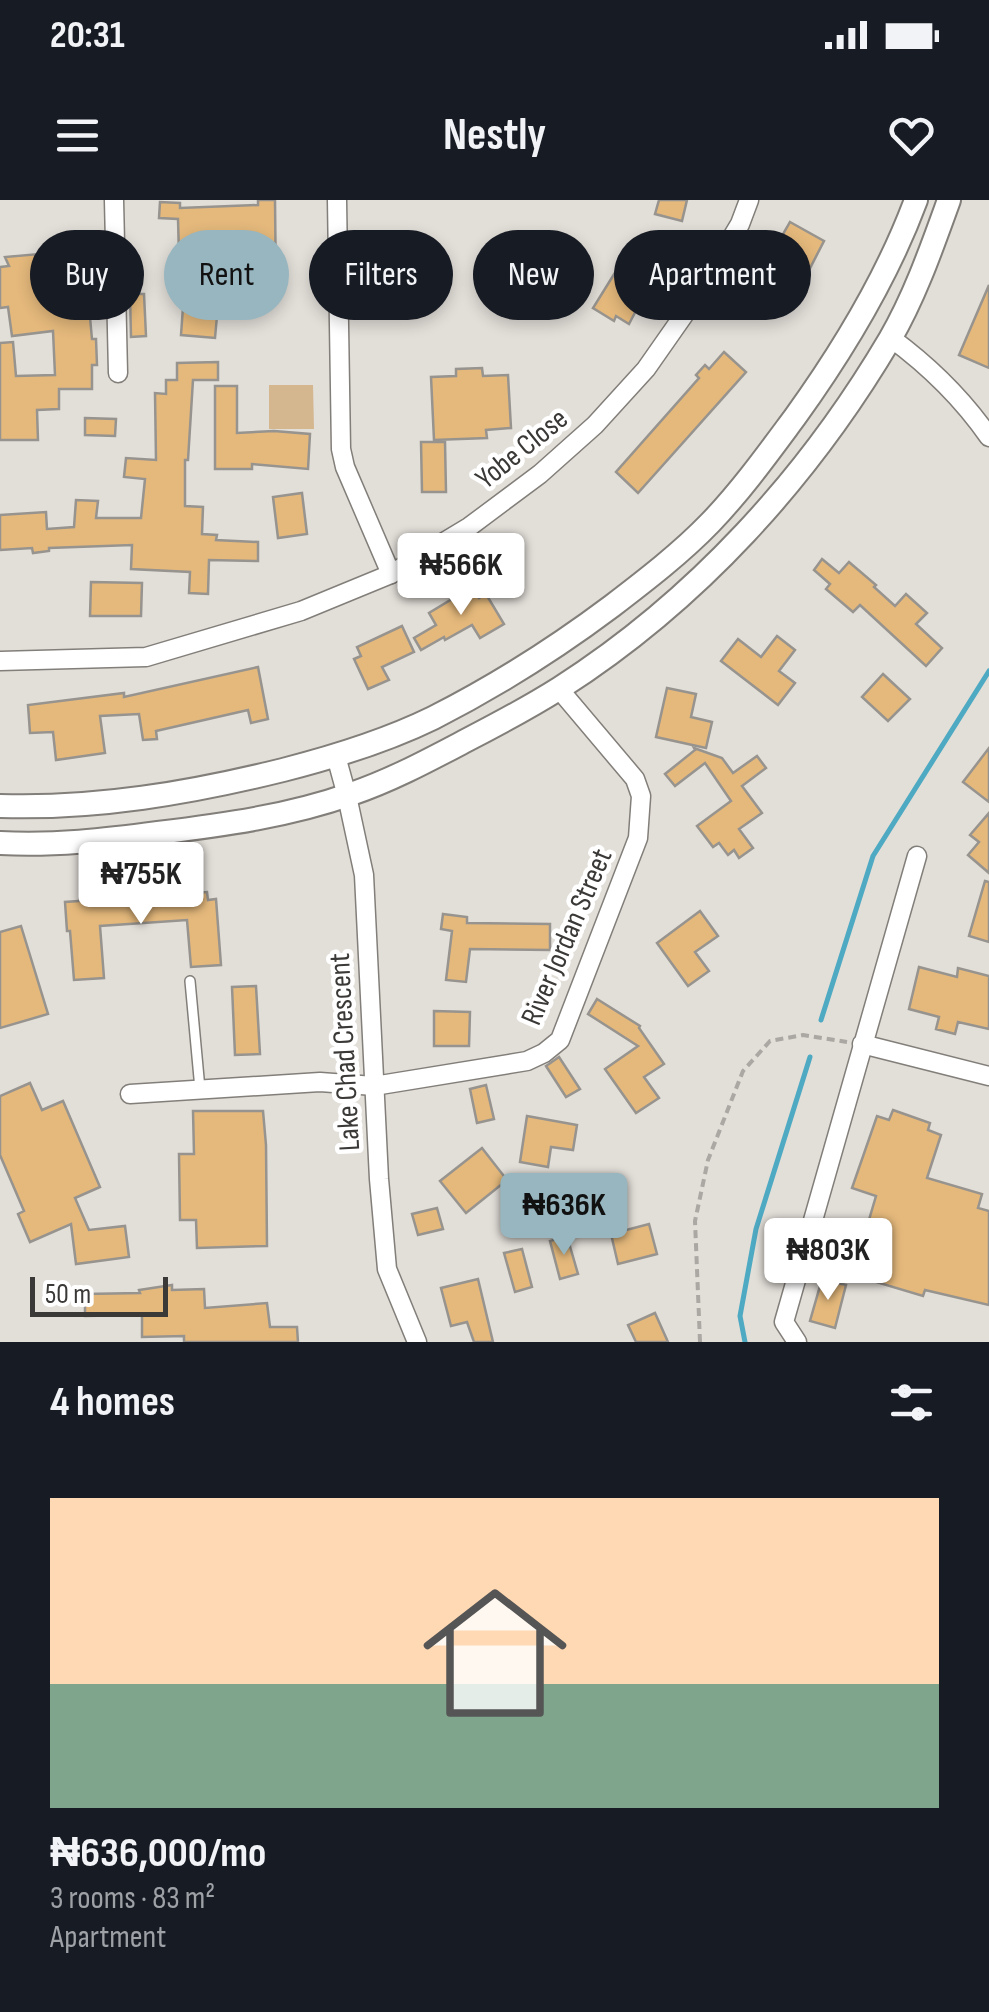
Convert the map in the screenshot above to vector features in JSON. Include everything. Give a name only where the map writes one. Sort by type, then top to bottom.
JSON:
[{"type":"street","points":[[114,200],[118,372]]},
{"type":"street","points":[[338,200],[341,449],[344,467],[391,574]]},
{"type":"street","name":"Yobe Close","points":[[0,661],[146,656],[301,611],[391,574],[469,527],[540,474],[595,425],[646,369],[695,299],[740,224],[749,200]]},
{"type":"street","points":[[0,806],[43,808],[154,798],[220,786],[336,756],[430,719],[520,670],[574,635],[710,522],[777,442],[854,331],[901,240],[916,200]]},
{"type":"street","points":[[0,844],[77,842],[224,825],[348,796],[424,762],[559,689],[626,642],[687,590],[737,543],[798,472],[891,338],[949,200]]},
{"type":"street","points":[[891,338],[940,378],[989,437]]},
{"type":"street","name":"River Jordan Street","points":[[130,1094],[320,1082],[374,1086],[527,1062],[560,1040],[638,838],[641,796],[635,779],[559,689]]},
{"type":"street","name":"Lake Chad Crescent","points":[[336,756],[364,875],[387,1268],[417,1342]]},
{"type":"street","points":[[797,1342],[784,1322],[917,856]]},
{"type":"street","points":[[862,1044],[989,1076]]},
{"type":"lane","points":[[190,982],[200,1089]]},
{"type":"path","points":[[700,1342],[695,1221],[708,1160],[744,1070],[770,1041],[802,1036],[862,1044]]},
{"type":"shaded area","points":[[269,385],[313,385],[314,429],[269,429]]},
{"type":"building","points":[[258,200],[275,200],[275,230],[178,230],[178,219],[159,218],[160,202],[180,203],[180,208],[258,205]]},
{"type":"building","points":[[659,200],[687,200],[682,221],[655,214]]},
{"type":"building","points":[[790,222],[804,230],[785,230]]},
{"type":"building","points":[[811,234],[824,241],[811,266]]},
{"type":"building","points":[[30,255],[30,320],[90,320],[92,339],[96,339],[97,365],[92,365],[92,389],[59,389],[59,409],[37,410],[38,440],[0,440],[0,343],[13,342],[16,376],[55,375],[53,331],[12,336],[8,307],[0,308],[0,267],[9,266],[5,257]]},
{"type":"building","points":[[614,274],[614,321],[594,306]]},
{"type":"building","points":[[989,285],[989,368],[959,355]]},
{"type":"building","points":[[144,294],[146,336],[131,337],[131,320],[144,320]]},
{"type":"building","points":[[182,320],[217,320],[215,338],[181,335]]},
{"type":"building","points":[[724,352],[746,372],[638,493],[616,472],[699,378],[696,375],[705,365],[709,369]]},
{"type":"building","points":[[218,362],[218,380],[193,380],[185,506],[203,507],[202,534],[217,535],[216,540],[258,542],[258,561],[209,560],[208,594],[189,593],[190,572],[131,569],[132,545],[49,548],[33,553],[32,548],[0,550],[0,515],[46,512],[47,529],[74,527],[76,500],[98,501],[96,518],[141,518],[145,479],[124,477],[126,458],[156,460],[155,393],[166,394],[166,380],[177,380],[177,363]]},
{"type":"building","points":[[482,368],[483,376],[508,375],[511,428],[486,430],[487,438],[434,440],[431,377],[456,376],[456,369]]},
{"type":"building","points":[[215,386],[237,386],[237,433],[310,434],[308,469],[252,464],[252,469],[215,469]]},
{"type":"building","points":[[85,418],[116,419],[115,436],[85,435]]},
{"type":"building","points":[[421,442],[445,442],[446,492],[422,492]]},
{"type":"building","points":[[302,493],[307,534],[278,538],[273,497]]},
{"type":"building","points":[[822,559],[839,573],[849,562],[895,606],[906,594],[927,613],[916,624],[942,648],[926,666],[860,605],[853,612],[826,589],[830,584],[814,570]]},
{"type":"building","points":[[91,582],[142,583],[141,616],[90,616]]},
{"type":"building","points":[[472,587],[479,598],[486,594],[504,624],[480,638],[472,625],[421,650],[414,638],[436,625],[429,613]]},
{"type":"building","points":[[402,626],[414,652],[382,667],[389,680],[368,689],[354,659],[361,656],[357,647]]},
{"type":"building","points":[[777,636],[795,650],[779,671],[795,683],[778,705],[721,661],[738,639],[761,657]]},
{"type":"building","points":[[258,667],[268,719],[251,723],[248,710],[156,731],[157,739],[143,740],[139,714],[100,716],[105,753],[56,760],[53,732],[30,733],[28,705],[124,693],[124,697]]},
{"type":"building","points":[[883,674],[910,699],[888,721],[862,697]]},
{"type":"building","points":[[667,688],[696,694],[691,717],[712,722],[706,748],[656,737]]},
{"type":"building","points":[[694,748],[722,758],[733,773],[757,756],[766,768],[742,786],[762,813],[739,829],[753,848],[739,858],[734,850],[728,855],[719,843],[713,847],[697,826],[731,801],[705,763],[675,786],[665,774]]},
{"type":"building","points":[[989,748],[989,802],[963,782]]},
{"type":"building","points":[[989,813],[989,873],[968,855],[979,842],[970,835]]},
{"type":"building","points":[[985,881],[989,882],[989,942],[969,936]]},
{"type":"building","points":[[207,892],[208,900],[216,899],[221,965],[191,967],[187,920],[100,926],[104,978],[74,980],[65,902]]},
{"type":"building","points":[[700,911],[718,936],[695,952],[709,971],[688,986],[657,943]]},
{"type":"building","points":[[443,914],[467,917],[467,923],[550,924],[550,950],[470,949],[466,982],[446,980],[452,931],[441,929]]},
{"type":"building","points":[[21,926],[48,1014],[0,1028],[0,932]]},
{"type":"building","points":[[919,967],[957,977],[958,968],[989,976],[989,1029],[958,1022],[955,1034],[936,1029],[939,1017],[909,1009]]},
{"type":"building","points":[[256,986],[260,1054],[235,1055],[232,987]]},
{"type":"building","points":[[597,999],[640,1026],[664,1064],[644,1077],[659,1098],[636,1113],[605,1069],[638,1046],[588,1014]]},
{"type":"building","points":[[434,1011],[470,1012],[469,1046],[434,1046]]},
{"type":"building","points":[[559,1057],[580,1089],[566,1097],[546,1066]]},
{"type":"building","points":[[30,1083],[42,1110],[63,1101],[100,1187],[75,1198],[89,1230],[125,1226],[129,1257],[76,1264],[71,1224],[30,1242],[18,1214],[24,1211],[0,1155],[0,1096]]},
{"type":"building","points":[[486,1085],[494,1119],[477,1123],[470,1089]]},
{"type":"building","points":[[893,1110],[930,1123],[928,1130],[941,1135],[927,1178],[982,1194],[978,1208],[989,1211],[989,1305],[925,1290],[923,1296],[866,1279],[874,1251],[861,1247],[876,1196],[852,1188],[877,1116],[889,1120]]},
{"type":"building","points":[[193,1111],[263,1111],[267,1246],[197,1248],[196,1220],[180,1220],[179,1154],[194,1154]]},
{"type":"building","points":[[527,1116],[577,1125],[573,1150],[551,1147],[548,1167],[520,1162]]},
{"type":"building","points":[[482,1148],[507,1180],[466,1213],[440,1181]]},
{"type":"building","points":[[437,1208],[443,1229],[418,1235],[412,1214]]},
{"type":"building","points":[[649,1224],[657,1254],[618,1264],[611,1234]]},
{"type":"building","points":[[567,1236],[578,1274],[560,1279],[550,1241]]},
{"type":"building","points":[[522,1249],[532,1287],[515,1292],[504,1253]]},
{"type":"building","points":[[478,1279],[493,1342],[474,1342],[467,1322],[451,1326],[441,1288]]},
{"type":"building","points":[[822,1279],[846,1285],[835,1328],[810,1321]]},
{"type":"building","points":[[172,1285],[172,1290],[204,1289],[205,1308],[267,1303],[270,1327],[297,1327],[298,1342],[184,1342],[184,1336],[142,1337],[142,1315],[85,1316],[85,1294],[140,1293],[139,1290]]},
{"type":"building","points":[[655,1313],[668,1342],[636,1342],[628,1325]]},
{"type":"waterway","points":[[821,1020],[873,856],[989,671]]},
{"type":"waterway","points":[[745,1342],[740,1316],[756,1229],[810,1057]]}]
